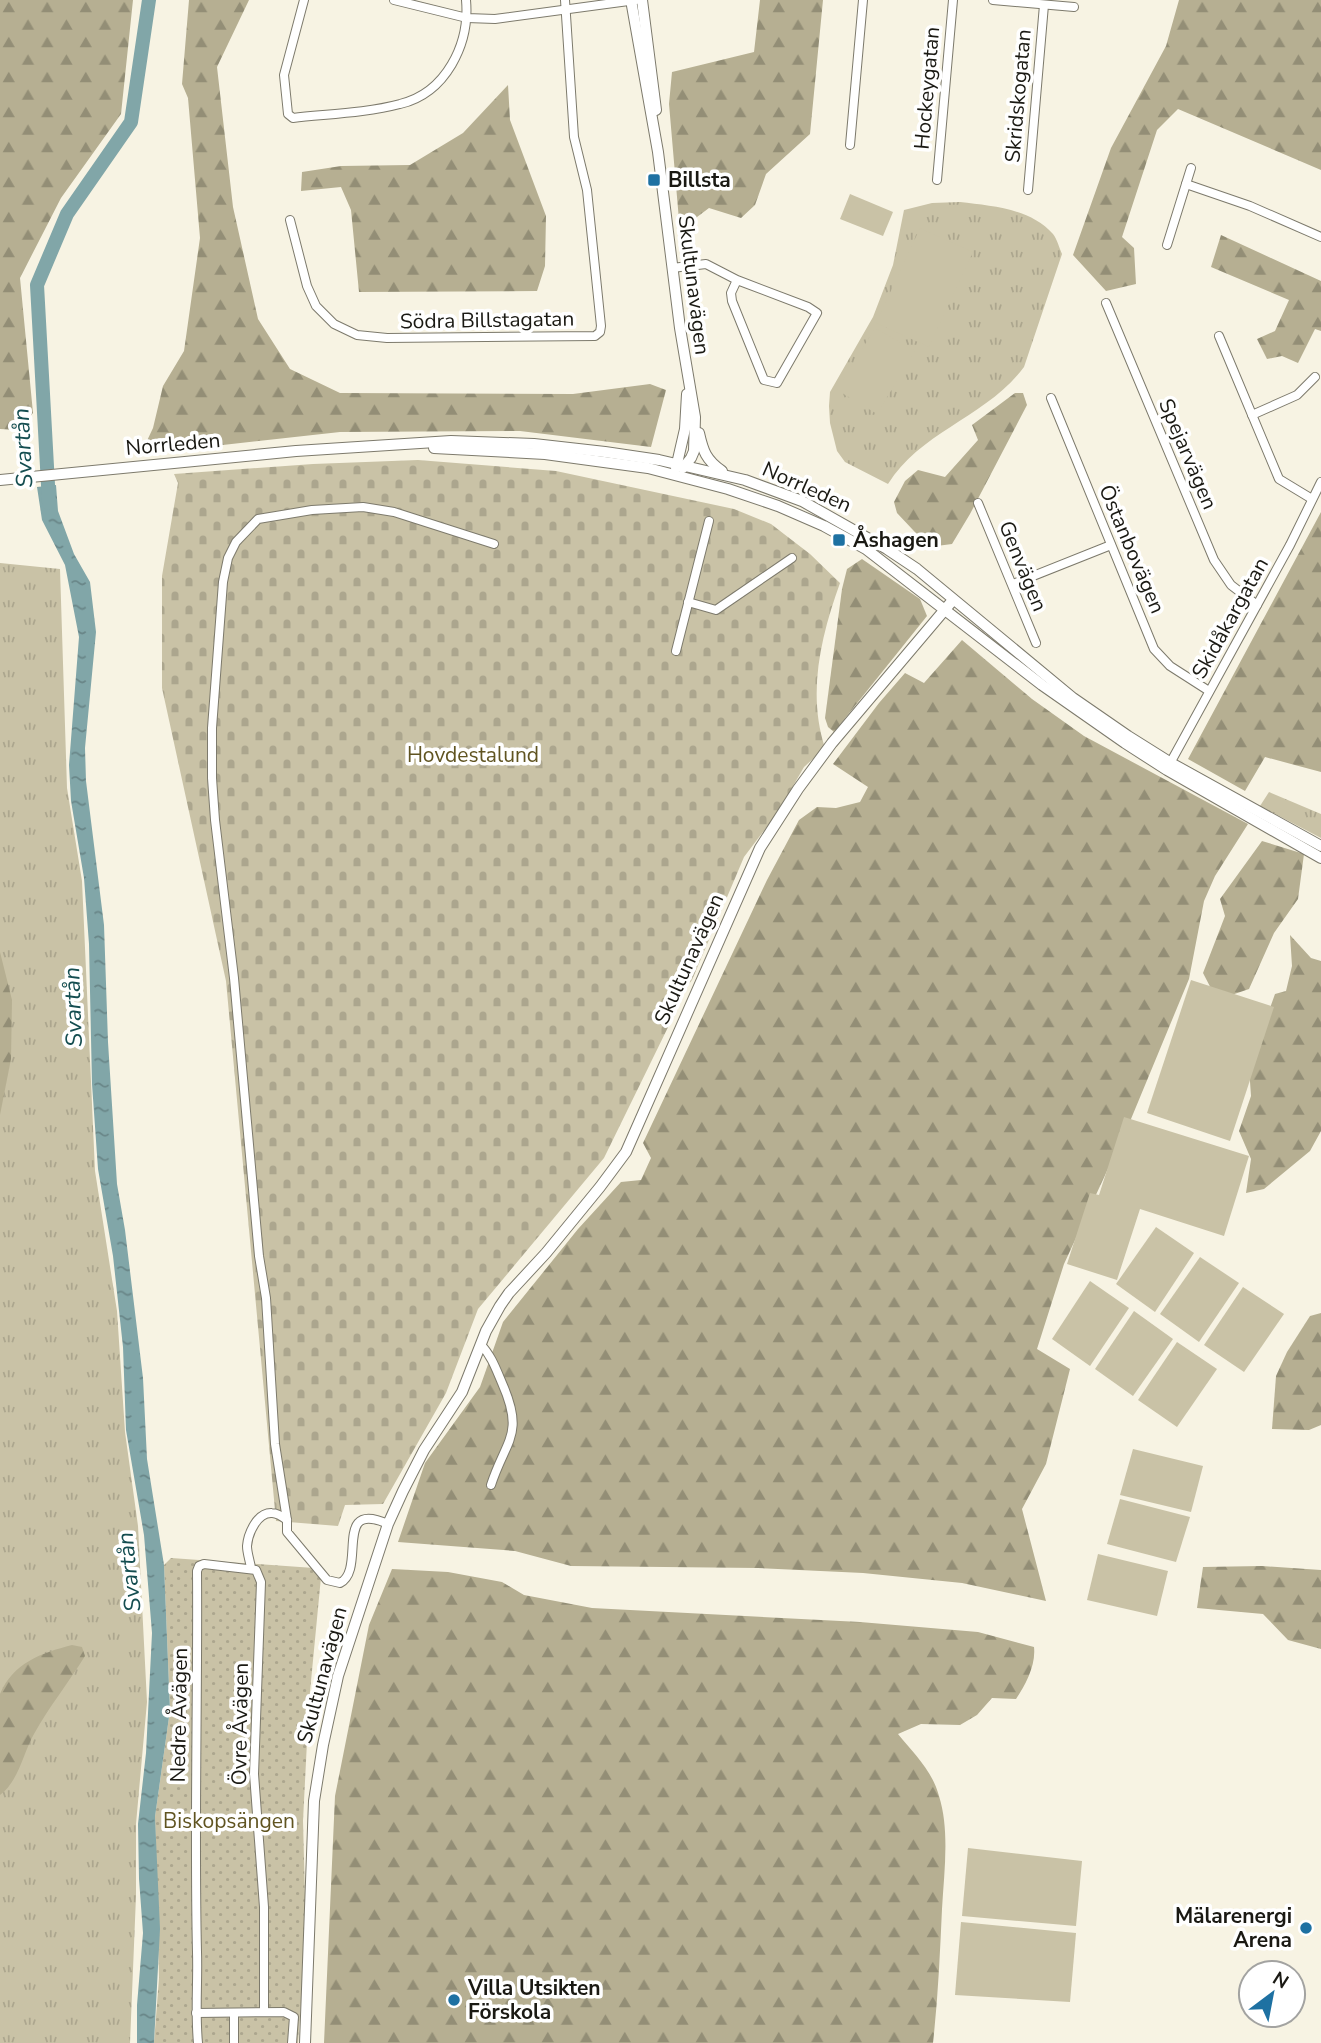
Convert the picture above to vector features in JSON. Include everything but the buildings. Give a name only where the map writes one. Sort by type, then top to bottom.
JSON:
[{"type":"main road","name":"Skultunavägen","points":[[636,0],[695,417],[694,450],[676,466]]},
{"type":"main road","name":"Skultunavägen","points":[[676,466],[685,429],[688,381]]},
{"type":"main road","points":[[695,417],[704,454],[709,462],[727,475]]},
{"type":"main road","name":"Norrleden","points":[[0,480],[350,447],[451,441],[593,450],[727,475],[782,493],[832,517],[895,554],[1073,698],[1169,766],[1321,846]]},
{"type":"main road","name":"Norrleden","points":[[350,447],[449,448],[676,466],[824,526],[866,549],[1057,695],[1321,858]]},
{"type":"main road","name":"Skultunavägen","points":[[305,2043],[317,1776],[338,1676],[387,1524],[424,1450],[461,1392],[492,1320],[509,1293],[546,1254],[626,1152],[760,848],[832,743],[953,600]]},
{"type":"street","points":[[304,0],[284,75],[290,117],[381,107],[415,99],[435,84],[453,63],[461,47],[467,18],[466,0]]},
{"type":"street","points":[[394,0],[467,18],[495,19],[566,5],[636,0]]},
{"type":"street","points":[[850,145],[863,0]]},
{"type":"street","name":"Hockeygatan","points":[[937,180],[953,0]]},
{"type":"street","points":[[993,0],[1074,8]]},
{"type":"street","name":"Södra Billstagatan","points":[[290,220],[307,286],[316,306],[334,324],[357,335],[387,338],[595,335],[600,332],[587,190],[574,137],[566,5]]},
{"type":"street","name":"Skridskogatan","points":[[1028,190],[1044,5]]},
{"type":"street","points":[[1167,245],[1191,168]]},
{"type":"street","points":[[1186,184],[1250,206],[1321,237]]},
{"type":"street","points":[[673,268],[706,264],[737,280],[808,307],[817,313],[780,381],[775,383],[764,380],[732,301],[731,293],[737,280]]},
{"type":"street","name":"Spejarvägen","points":[[1106,303],[1214,560],[1231,585],[1257,605]]},
{"type":"street","points":[[1219,336],[1279,479],[1312,499]]},
{"type":"street","points":[[1252,415],[1297,396],[1315,377]]},
{"type":"street","name":"Östanbovägen","points":[[1051,398],[1154,649],[1170,666],[1209,691]]},
{"type":"street","name":"Skidåkargatan","points":[[1169,766],[1290,545],[1321,482]]},
{"type":"street","name":"Genvägen","points":[[978,503],[1035,643]]},
{"type":"street","points":[[387,1524],[372,1518],[358,1523],[353,1536],[348,1577],[340,1583],[327,1580],[287,1532],[275,1444],[266,1298],[259,1255],[234,978],[212,778],[213,717],[223,582],[228,558],[236,541],[258,519],[330,508],[363,507],[394,512],[494,544]]},
{"type":"street","points":[[676,651],[709,521]]},
{"type":"street","points":[[1013,584],[1111,545]]},
{"type":"street","points":[[688,602],[716,610],[792,558]]},
{"type":"street","points":[[481,1345],[493,1361],[514,1414],[509,1444],[491,1485]]},
{"type":"street","name":"Övre Åvägen","points":[[264,2012],[264,1907],[254,1782],[261,1582],[260,1574],[251,1568],[247,1546],[250,1534],[259,1519],[275,1513],[287,1520]]},
{"type":"street","name":"Nedre Åvägen","points":[[198,2043],[194,1845],[198,1712],[197,1571],[199,1566],[204,1564],[251,1568]]},
{"type":"street","points":[[196,2013],[291,2014],[294,2017],[292,2043]]},
{"type":"street","points":[[234,2014],[234,2043]]},
{"type":"green space","points":[[0,0],[133,0],[121,114],[61,198],[20,278],[33,413],[17,430],[0,429]]},
{"type":"green space","points":[[189,0],[249,0],[217,67],[233,207],[258,319],[290,369],[340,393],[573,394],[650,384],[666,390],[651,447],[520,431],[340,432],[196,448],[145,445],[153,428],[163,386],[184,351],[200,238],[188,98],[182,84]]},
{"type":"green space","points":[[760,0],[823,0],[810,134],[766,174],[755,205],[741,218],[709,208],[697,217],[682,255],[669,104],[672,72],[754,52]]},
{"type":"green space","points":[[1179,0],[1321,0],[1321,170],[1178,109],[1157,130],[1122,237],[1134,248],[1136,284],[1106,291],[1073,255],[1111,148],[1166,46]]},
{"type":"green space","points":[[508,85],[510,120],[546,216],[545,266],[537,291],[359,292],[351,210],[341,187],[301,191],[302,172],[341,166],[410,165],[463,133]]},
{"type":"green space","points":[[850,194],[893,212],[883,236],[840,219]]},
{"type":"green space","points":[[960,202],[1010,210],[1033,219],[1053,234],[1062,254],[1024,367],[992,399],[918,450],[888,484],[845,462],[837,451],[830,423],[830,392],[873,317],[893,265],[904,210],[932,203]]},
{"type":"green space","points":[[920,228],[973,252],[929,347],[876,323]]},
{"type":"green space","points":[[1221,235],[1321,281],[1321,331],[1315,329],[1298,363],[1282,356],[1267,359],[1257,339],[1275,331],[1289,300],[1211,267]]},
{"type":"green space","points":[[875,328],[915,351],[877,414],[837,390]]},
{"type":"green space","points":[[1015,393],[1023,393],[1027,405],[970,514],[952,544],[929,547],[897,513],[894,502],[905,481],[918,470],[945,477],[978,440],[972,425]]},
{"type":"green space","name":"Hovdestalund","points":[[418,460],[556,471],[734,509],[771,524],[810,554],[840,583],[822,644],[817,686],[817,706],[825,748],[804,767],[778,812],[744,857],[692,980],[683,992],[604,1158],[478,1309],[446,1393],[383,1504],[345,1505],[338,1526],[276,1521],[226,981],[162,688],[162,576],[178,483],[174,474]]},
{"type":"green space","points":[[1321,512],[1321,772],[1265,757],[1245,791],[1188,759]]},
{"type":"green space","points":[[862,559],[920,599],[927,616],[834,732],[828,727],[825,718],[842,589],[847,569]]},
{"type":"green space","points":[[0,563],[60,569],[67,788],[82,881],[95,1171],[117,1311],[125,1432],[138,1526],[147,1702],[136,1824],[130,2043],[0,2043]]},
{"type":"green space","points":[[962,640],[1032,699],[1084,736],[1248,824],[1215,876],[1204,901],[1189,979],[1131,1119],[1064,1264],[1037,1349],[1070,1369],[1046,1464],[1022,1509],[1046,1601],[962,1583],[863,1573],[758,1568],[571,1566],[515,1551],[398,1542],[425,1463],[480,1387],[503,1322],[578,1229],[621,1182],[641,1180],[651,1158],[643,1143],[767,880],[799,820],[817,807],[836,808],[860,802],[868,787],[833,764],[905,673],[924,683]]},
{"type":"green space","points":[[1269,792],[1321,814],[1321,838],[1260,806]]},
{"type":"green space","points":[[1262,841],[1304,854],[1298,899],[1274,933],[1249,989],[1217,1000],[1203,973],[1225,916],[1220,899]]},
{"type":"green space","points":[[1290,935],[1311,958],[1321,961],[1321,1131],[1310,1151],[1264,1189],[1246,1193],[1251,1159],[1239,1131],[1251,1096],[1249,1067],[1275,994],[1286,991],[1292,966]]},
{"type":"green space","points":[[0,952],[12,1000],[11,1059],[0,1115]]},
{"type":"green space","points":[[1191,980],[1274,1007],[1230,1141],[1147,1113]]},
{"type":"green space","points":[[1124,1117],[1249,1156],[1224,1236],[1140,1209],[1117,1280],[1067,1264],[1090,1193],[1099,1195]]},
{"type":"green space","points":[[1156,1227],[1194,1253],[1155,1312],[1116,1284]]},
{"type":"green space","points":[[1200,1257],[1239,1283],[1199,1342],[1160,1314]]},
{"type":"green space","points":[[1090,1281],[1129,1308],[1090,1366],[1052,1339]]},
{"type":"green space","points":[[1243,1287],[1284,1314],[1244,1372],[1204,1345]]},
{"type":"green space","points":[[1134,1311],[1173,1339],[1133,1396],[1095,1369]]},
{"type":"green space","points":[[1321,1313],[1321,1425],[1309,1430],[1272,1429],[1276,1376],[1287,1352],[1310,1316]]},
{"type":"green space","points":[[1177,1342],[1217,1369],[1177,1427],[1138,1400]]},
{"type":"green space","points":[[1133,1449],[1203,1466],[1191,1512],[1120,1495]]},
{"type":"green space","points":[[1120,1499],[1190,1517],[1176,1562],[1107,1544]]},
{"type":"green space","points":[[1098,1554],[1168,1571],[1157,1616],[1087,1600]]},
{"type":"green space","name":"Biskopsängen","points":[[171,1558],[314,1568],[321,1577],[309,1702],[303,1821],[306,1935],[298,2043],[154,2043],[159,1978],[155,1817],[170,1710],[164,1565]]},
{"type":"green space","points":[[1262,1566],[1321,1570],[1321,1649],[1288,1640],[1263,1614],[1197,1608],[1203,1567]]},
{"type":"green space","points":[[392,1569],[448,1572],[502,1582],[524,1595],[592,1608],[860,1622],[978,1632],[1034,1647],[1030,1674],[1016,1699],[992,1698],[977,1715],[960,1725],[921,1724],[898,1734],[932,1778],[939,1796],[944,1823],[945,1867],[933,2043],[324,2043],[335,1796],[369,1625]]},
{"type":"green space","points":[[72,1645],[82,1647],[85,1656],[34,1734],[12,1782],[0,1795],[0,1694],[12,1674],[20,1667],[39,1656]]},
{"type":"green space","points":[[968,1848],[1082,1861],[1076,1926],[962,1916]]},
{"type":"green space","points":[[961,1922],[1076,1933],[1070,2002],[955,1995]]},
{"type":"water","points":[[56,485],[58,511],[74,554],[90,582],[96,632],[85,748],[86,781],[104,925],[117,1184],[143,1378],[147,1459],[164,1565],[170,1710],[155,1817],[160,1929],[154,2043],[137,2043],[143,1933],[138,1824],[146,1753],[152,1633],[144,1535],[126,1430],[123,1347],[113,1256],[98,1169],[92,1084],[89,944],[84,878],[71,801],[69,765],[79,637],[65,565],[42,520],[37,487]]},
{"type":"waterway","name":"Svartån","points":[[49,503],[37,285],[67,214],[131,122],[149,0]]},
{"type":"place","name":"Billsta","points":[[654,180]]},
{"type":"place","name":"Åshagen","points":[[839,540]]},
{"type":"place","name":"Mälarenergi Arena","points":[[1306,1928]]},
{"type":"place","name":"Villa Utsikten Förskola","points":[[454,2000]]}]
